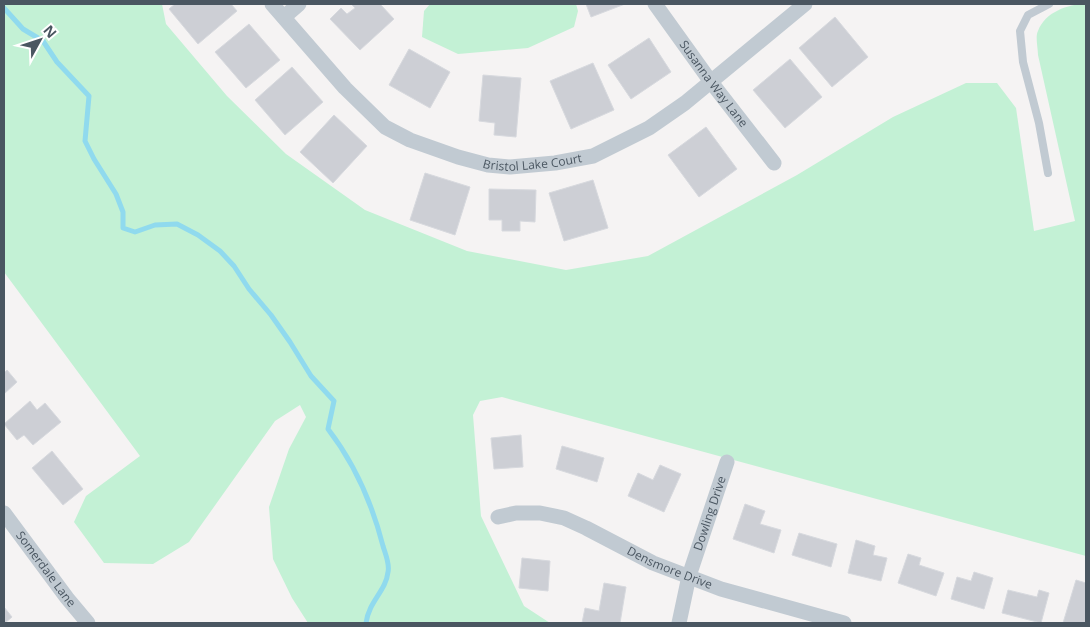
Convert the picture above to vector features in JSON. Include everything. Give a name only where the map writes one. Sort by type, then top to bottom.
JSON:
[{"type":"street","name":"Bristol Lake Court","points":[[272,4],[344,88],[385,127],[410,140],[458,157],[488,165],[510,167],[555,163],[593,156],[648,128],[685,103],[805,4]]},
{"type":"street","points":[[284,17],[299,4]]},
{"type":"street","name":"Susanna Way Lane","points":[[655,4],[711,82],[774,163]]},
{"type":"street","name":"Dowling Drive","points":[[680,623],[689,576],[727,462]]},
{"type":"street","name":"Somerdale Lane","points":[[4,513],[67,598],[88,623]]},
{"type":"street","name":"Densmore Drive","points":[[498,516],[540,513],[564,518],[653,563],[722,589],[844,623]]},
{"type":"lane","points":[[1048,173],[1039,123],[1024,62],[1020,32],[1028,15],[1049,4]]},
{"type":"green space","points":[[4,4],[162,4],[166,24],[227,96],[286,154],[365,210],[467,251],[566,270],[648,256],[797,175],[893,117],[966,83],[997,83],[1016,108],[1034,231],[1075,221],[1038,55],[1037,36],[1041,24],[1058,10],[1086,4],[1086,556],[502,397],[480,401],[473,415],[481,516],[524,606],[550,623],[308,623],[292,598],[273,559],[269,507],[289,449],[306,417],[300,405],[275,421],[189,542],[153,564],[104,563],[74,522],[86,496],[140,456],[4,272]]},
{"type":"green space","points":[[430,4],[576,4],[578,11],[574,27],[528,48],[458,54],[422,37],[424,11]]},
{"type":"building","points":[[175,4],[231,4],[237,11],[198,44],[169,9]]},
{"type":"building","points":[[351,4],[380,4],[394,19],[360,50],[330,19],[341,8],[347,14],[355,8]]},
{"type":"building","points":[[586,4],[625,4],[591,17]]},
{"type":"building","points":[[835,17],[868,57],[832,87],[799,48]]},
{"type":"building","points":[[249,24],[280,60],[246,88],[215,52]]},
{"type":"building","points":[[649,38],[671,72],[631,99],[608,65]]},
{"type":"building","points":[[409,49],[450,72],[430,108],[389,85]]},
{"type":"building","points":[[790,59],[822,97],[785,128],[753,90]]},
{"type":"building","points":[[593,63],[614,110],[571,129],[550,81]]},
{"type":"building","points":[[292,67],[323,102],[285,135],[255,100]]},
{"type":"building","points":[[483,75],[521,78],[516,137],[494,135],[495,123],[479,121]]},
{"type":"building","points":[[334,115],[367,146],[333,183],[300,152]]},
{"type":"building","points":[[706,127],[737,169],[699,197],[668,155]]},
{"type":"building","points":[[425,173],[470,187],[455,235],[410,220]]},
{"type":"building","points":[[593,180],[608,228],[564,241],[549,193]]},
{"type":"building","points":[[489,189],[536,190],[535,222],[520,221],[520,231],[502,231],[502,220],[489,220]]},
{"type":"building","points":[[7,370],[17,382],[4,394],[4,373]]},
{"type":"building","points":[[30,401],[37,410],[45,403],[61,422],[33,445],[24,435],[17,440],[4,424]]},
{"type":"building","points":[[521,435],[523,467],[494,469],[491,438]]},
{"type":"building","points":[[562,446],[604,458],[597,482],[556,469]]},
{"type":"building","points":[[52,451],[83,489],[63,505],[32,468]]},
{"type":"building","points":[[660,465],[681,474],[664,512],[628,496],[638,473],[653,480]]},
{"type":"building","points":[[745,504],[765,511],[760,524],[781,530],[774,553],[733,539]]},
{"type":"building","points":[[799,533],[837,544],[831,567],[792,555]]},
{"type":"building","points":[[856,540],[875,546],[873,555],[887,558],[881,581],[848,573]]},
{"type":"building","points":[[908,554],[921,558],[919,565],[944,573],[936,596],[898,583]]},
{"type":"building","points":[[522,558],[550,561],[548,591],[519,588]]},
{"type":"building","points":[[974,572],[993,578],[984,609],[951,599],[957,577],[971,581]]},
{"type":"building","points":[[1076,580],[1086,583],[1086,623],[1063,623]]},
{"type":"building","points":[[604,583],[626,587],[620,623],[582,623],[585,608],[599,611]]},
{"type":"building","points":[[1008,590],[1037,597],[1039,590],[1049,593],[1041,623],[1002,613]]},
{"type":"building","points":[[4,607],[12,617],[5,623],[4,623]]},
{"type":"waterway","points":[[4,8],[23,29],[43,41],[57,62],[89,96],[85,141],[116,194],[123,212],[123,228],[135,232],[155,225],[177,224],[198,235],[220,251],[234,266],[249,289],[271,315],[311,376],[334,401],[328,429],[338,442],[362,484],[374,514],[387,559],[387,579],[370,608],[366,623]]}]
